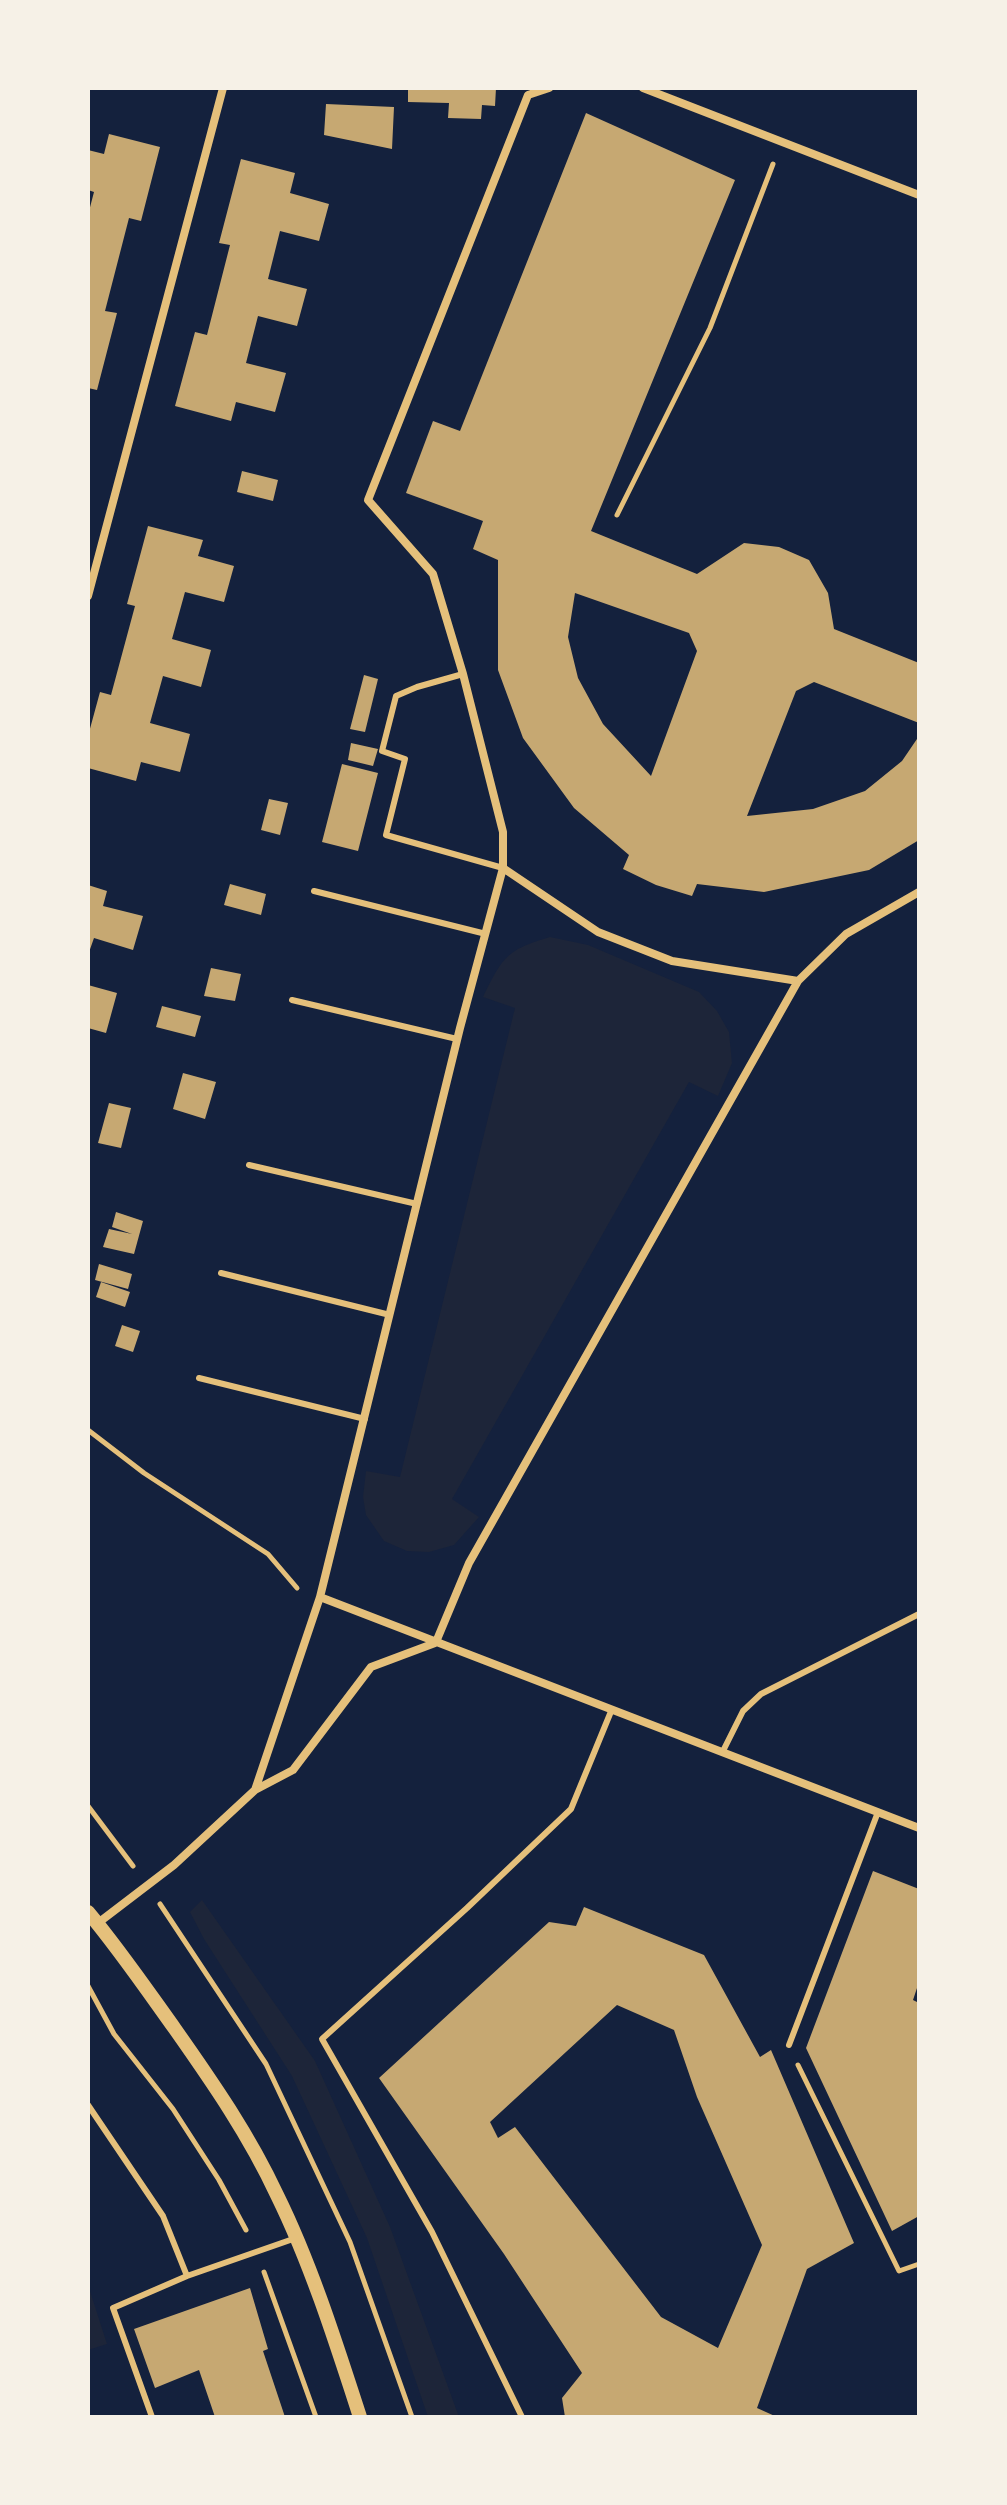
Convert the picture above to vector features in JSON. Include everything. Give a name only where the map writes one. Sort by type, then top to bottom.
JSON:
[{"type":"street","points":[[88,596],[223,88]]},
{"type":"street","points":[[255,1790],[320,1597],[457,1039],[503,868],[503,832],[463,674],[433,574],[368,500],[528,95],[549,88]]},
{"type":"street","points":[[643,88],[919,195]]},
{"type":"street","points":[[503,868],[598,932],[672,961],[798,981]]},
{"type":"street","points":[[360,2417],[296,2238],[229,2105],[93,1918],[148,1886],[255,1790],[293,1770],[371,1667],[436,1642],[469,1563],[798,981],[846,934],[919,892]]},
{"type":"street","points":[[320,1597],[919,1828]]},
{"type":"lane","points":[[463,674],[396,696],[382,751],[405,759],[386,835],[503,868]]},
{"type":"lane","points":[[314,891],[486,934]]},
{"type":"lane","points":[[292,1000],[457,1039]]},
{"type":"lane","points":[[249,1165],[417,1204]]},
{"type":"lane","points":[[221,1273],[390,1315]]},
{"type":"lane","points":[[199,1378],[365,1419]]},
{"type":"lane","points":[[723,1751],[743,1711],[761,1694],[919,1614]]},
{"type":"lane","points":[[522,2417],[432,2232],[322,2039],[571,1809],[612,1709]]},
{"type":"lane","points":[[789,2045],[878,1812]]},
{"type":"lane","points":[[88,2105],[163,2216],[187,2276]]},
{"type":"lane","points":[[152,2417],[113,2308],[187,2276],[296,2238]]},
{"type":"path","points":[[617,515],[710,328],[782,141]]},
{"type":"path","points":[[88,1430],[144,1473],[268,1554],[316,1610]]},
{"type":"path","points":[[88,1806],[148,1886],[266,2064],[350,2242],[412,2417]]},
{"type":"path","points":[[88,1986],[114,2034],[173,2109],[219,2180],[256,2251],[316,2417]]},
{"type":"path","points":[[789,2045],[899,2271],[919,2264]]},
{"type":"shaded area","points":[[550,937],[588,945],[699,992],[717,1011],[729,1032],[732,1063],[718,1096],[689,1082],[452,1499],[479,1517],[454,1545],[429,1552],[407,1551],[384,1541],[366,1515],[363,1497],[366,1471],[400,1477],[515,1008],[483,997],[508,957],[524,946]]},
{"type":"shaded area","points":[[202,1900],[315,2061],[390,2227],[459,2417],[428,2417],[367,2238],[292,2076],[190,1912]]},
{"type":"shaded area","points":[[88,2285],[107,2344],[88,2350]]},
{"type":"building","points":[[408,88],[496,88],[495,106],[482,105],[481,119],[448,118],[449,103],[408,102]]},
{"type":"building","points":[[326,104],[394,107],[392,149],[324,135]]},
{"type":"building","points":[[586,113],[735,180],[591,531],[697,574],[744,543],[779,547],[809,560],[828,593],[834,629],[919,663],[919,723],[814,682],[796,691],[747,816],[813,809],[865,791],[902,761],[919,736],[919,840],[869,870],[764,892],[697,884],[692,896],[656,885],[623,869],[629,855],[574,808],[523,738],[498,670],[498,560],[473,549],[483,521],[406,493],[433,421],[460,431]],"holes":[[[575,593],[689,633],[697,651],[651,776],[603,724],[578,678],[568,637]]]},
{"type":"building","points":[[109,134],[160,147],[141,221],[129,218],[105,311],[117,313],[97,390],[88,388],[88,215],[94,192],[88,190],[88,150],[104,154]]},
{"type":"building","points":[[241,159],[295,173],[290,193],[329,204],[319,241],[280,231],[268,279],[307,289],[297,326],[258,316],[246,363],[286,373],[275,412],[236,402],[231,421],[175,406],[195,332],[207,335],[230,245],[219,243]]},
{"type":"building","points":[[242,471],[278,480],[273,501],[237,492]]},
{"type":"building","points":[[148,526],[203,540],[198,556],[234,566],[224,602],[185,592],[172,639],[211,650],[201,687],[163,676],[150,723],[190,734],[180,772],[141,762],[136,781],[88,768],[88,736],[100,692],[111,695],[135,606],[127,604]]},
{"type":"building","points":[[364,675],[378,679],[365,732],[350,729]]},
{"type":"building","points":[[351,743],[378,749],[373,766],[348,760]]},
{"type":"building","points":[[342,764],[378,773],[358,851],[322,842]]},
{"type":"building","points":[[269,799],[288,803],[280,835],[261,830]]},
{"type":"building","points":[[230,884],[266,894],[261,915],[224,905]]},
{"type":"building","points":[[88,885],[107,891],[103,906],[143,916],[133,950],[94,938],[88,955]]},
{"type":"building","points":[[211,968],[241,974],[235,1001],[204,996]]},
{"type":"building","points":[[88,985],[117,993],[106,1033],[88,1028]]},
{"type":"building","points":[[162,1006],[201,1016],[195,1037],[156,1027]]},
{"type":"building","points":[[183,1073],[216,1082],[205,1119],[173,1109]]},
{"type":"building","points":[[109,1103],[131,1108],[121,1148],[98,1143]]},
{"type":"building","points":[[116,1212],[143,1221],[134,1254],[103,1247],[109,1229],[132,1234],[112,1227]]},
{"type":"building","points":[[99,1264],[132,1274],[128,1289],[95,1280]]},
{"type":"building","points":[[101,1282],[130,1292],[125,1307],[96,1297]]},
{"type":"building","points":[[122,1325],[140,1331],[133,1352],[115,1346]]},
{"type":"building","points":[[873,1871],[919,1889],[919,1982],[913,2000],[919,2003],[919,2216],[892,2231],[806,2048]]},
{"type":"building","points":[[584,1907],[704,1955],[760,2057],[771,2050],[854,2243],[807,2269],[757,2408],[777,2417],[565,2417],[562,2398],[582,2373],[504,2254],[379,2078],[549,1922],[576,1926]],"holes":[[[617,2005],[674,2030],[697,2097],[762,2245],[718,2348],[661,2317],[515,2127],[498,2138],[490,2122]]]},
{"type":"building","points":[[250,2288],[268,2349],[263,2351],[285,2417],[215,2417],[199,2370],[155,2388],[134,2329]]}]
